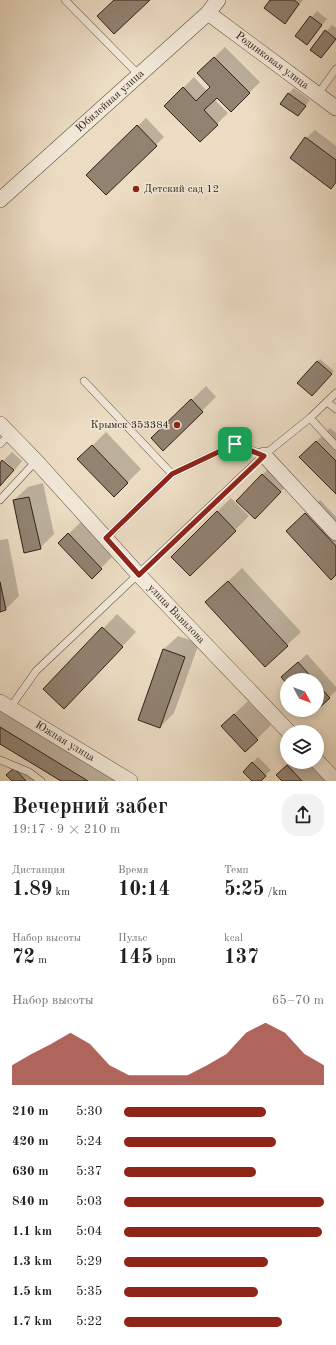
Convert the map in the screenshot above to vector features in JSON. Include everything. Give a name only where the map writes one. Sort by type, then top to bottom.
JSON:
[{"type":"street","name":"Юбилейная улица","points":[[0,200],[139,75],[214,4]]},
{"type":"street","name":"Родниковая улица","points":[[214,4],[336,108]]},
{"type":"street","name":"улица Вавилова","points":[[3,434],[36,461],[139,575],[282,725]]},
{"type":"street","points":[[264,456],[336,533]]},
{"type":"street","name":"Южная улица","points":[[5,705],[130,781]]},
{"type":"street","points":[[324,768],[336,781]]},
{"type":"lane","points":[[65,0],[139,75]]},
{"type":"lane","points":[[318,94],[336,69]]},
{"type":"lane","points":[[84,382],[172,474]]},
{"type":"lane","points":[[5,705],[36,671],[264,456],[310,418],[336,393]]},
{"type":"lane","points":[[327,402],[336,409]]},
{"type":"lane","points":[[310,418],[336,446]]},
{"type":"lane","points":[[106,538],[172,474],[235,444],[264,456]]},
{"type":"lane","points":[[0,500],[36,461]]},
{"type":"lane","points":[[0,760],[29,772],[41,781]]},
{"type":"building","points":[[114,0],[150,0],[114,34],[97,16]]},
{"type":"building","points":[[270,0],[294,0],[299,4],[285,24],[264,8]]},
{"type":"building","points":[[310,16],[322,25],[307,45],[295,36]]},
{"type":"building","points":[[325,30],[336,39],[321,58],[310,50]]},
{"type":"building","points":[[214,57],[250,93],[231,112],[217,98],[204,110],[218,125],[200,142],[164,106],[183,87],[196,101],[210,87],[197,73]]},
{"type":"building","points":[[288,93],[306,106],[298,116],[280,104]]},
{"type":"building","points":[[137,125],[157,146],[106,195],[86,175]]},
{"type":"building","points":[[305,137],[336,160],[336,182],[331,189],[290,158]]},
{"type":"building","points":[[317,361],[332,374],[312,396],[297,383]]},
{"type":"building","points":[[191,399],[203,412],[163,451],[151,438]]},
{"type":"building","points":[[316,441],[336,461],[336,494],[299,457]]},
{"type":"building","points":[[92,445],[128,483],[114,497],[77,459]]},
{"type":"building","points":[[2,460],[14,470],[0,486],[0,463]]},
{"type":"building","points":[[262,474],[281,492],[255,519],[236,501]]},
{"type":"building","points":[[29,497],[41,549],[24,553],[13,500]]},
{"type":"building","points":[[217,511],[236,531],[190,576],[171,557]]},
{"type":"building","points":[[305,513],[336,546],[336,575],[331,580],[286,531]]},
{"type":"building","points":[[68,533],[102,569],[92,579],[58,543]]},
{"type":"building","points":[[228,581],[288,646],[265,667],[205,602]]},
{"type":"building","points":[[0,582],[6,610],[0,612]]},
{"type":"building","points":[[102,627],[123,647],[64,709],[43,689]]},
{"type":"building","points":[[163,649],[185,657],[160,728],[138,720]]},
{"type":"building","points":[[298,662],[308,673],[286,673]]},
{"type":"building","points":[[324,692],[330,698],[324,704]]},
{"type":"building","points":[[234,714],[258,740],[245,752],[221,726]]},
{"type":"building","points":[[0,727],[88,781],[61,781],[0,744]]},
{"type":"building","points":[[252,762],[266,776],[261,781],[252,781],[243,772]]},
{"type":"building","points":[[14,768],[26,781],[12,781],[6,775]]},
{"type":"building","points":[[283,769],[291,769],[302,781],[282,781],[276,775]]},
{"type":"place","name":"Детский сад 12","points":[[136,189]]},
{"type":"place","name":"Крымск 353384","points":[[177,425]]},
{"type":"route","points":[[235,444],[264,456],[139,575],[106,538],[172,474],[235,444]]}]
